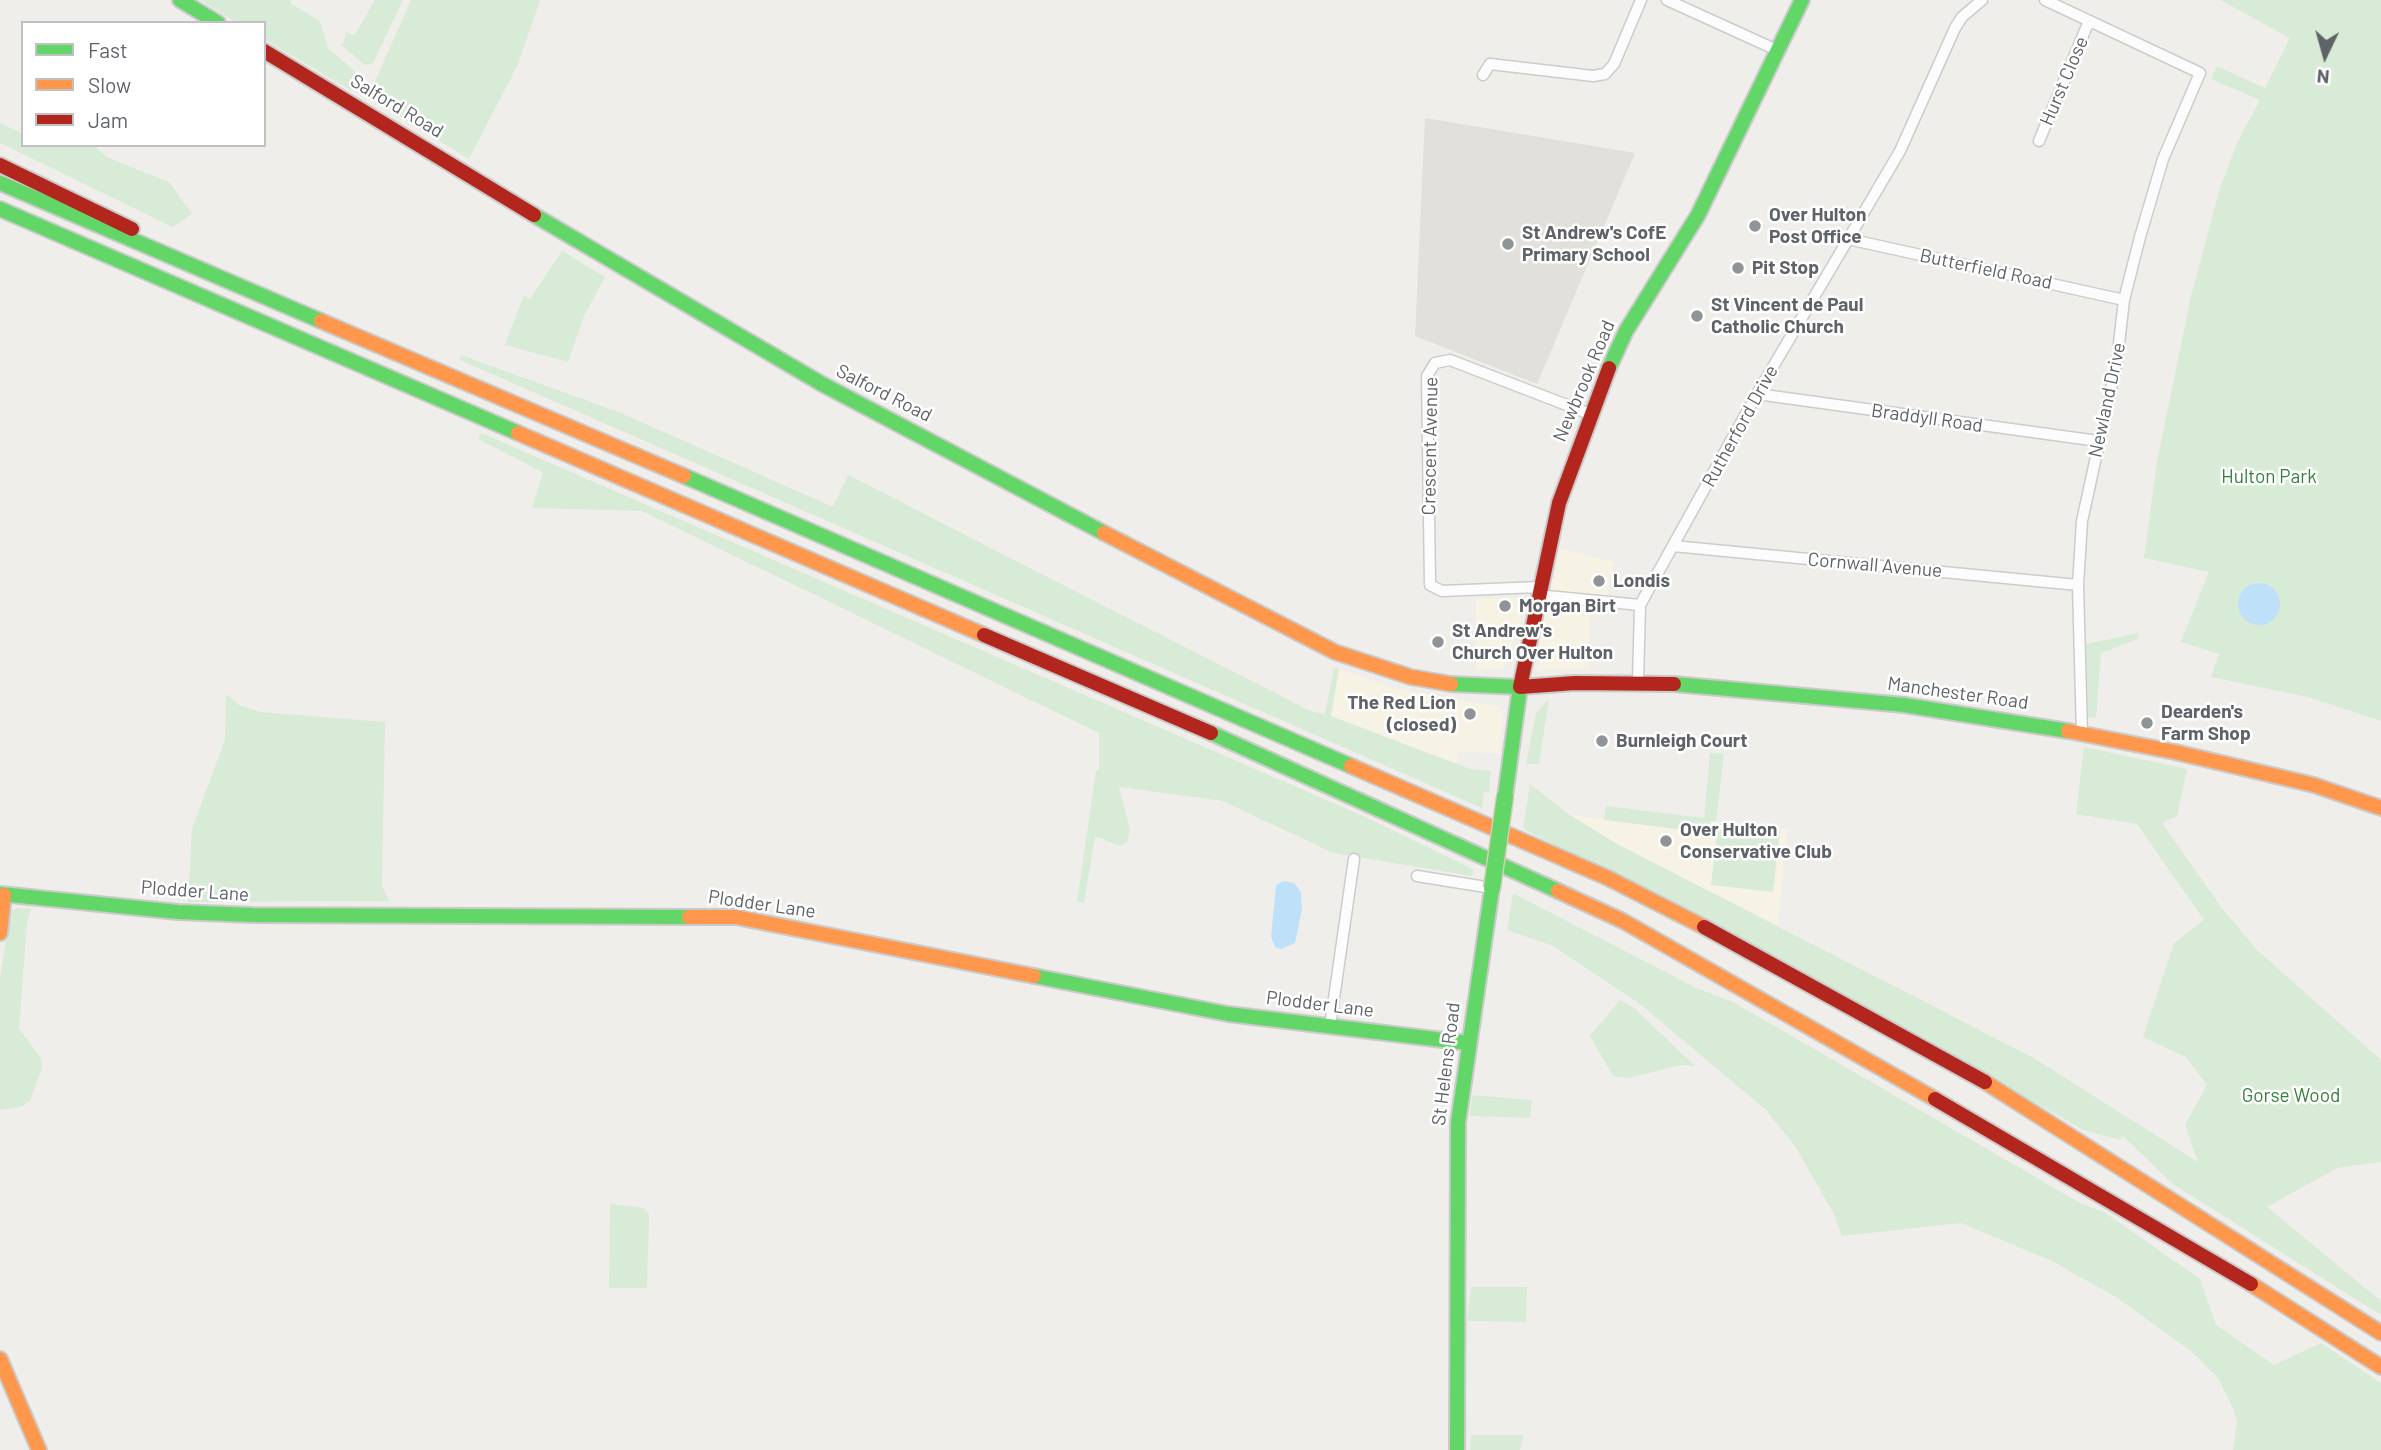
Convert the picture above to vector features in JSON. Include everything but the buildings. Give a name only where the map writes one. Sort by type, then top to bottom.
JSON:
[{"type":"main road","points":[[180,0],[215,21]]},
{"type":"main road","name":"Newbrook Road","points":[[1520,687],[1538,591],[1559,503],[1590,414],[1626,331],[1698,215],[1779,51],[1801,0]]},
{"type":"main road","name":"Salford Road","points":[[266,52],[692,310],[822,384],[1299,636],[1342,655],[1411,677],[1449,684],[1520,687]]},
{"type":"main road","points":[[0,165],[94,209],[281,305]]},
{"type":"main road","points":[[0,183],[868,555],[1608,878],[1757,954],[2018,1101],[2381,1333]]},
{"type":"main road","points":[[0,209],[1254,752],[1623,921],[2105,1196],[2277,1299],[2381,1367]]},
{"type":"main road","points":[[0,223],[169,283]]},
{"type":"main road","name":"Manchester Road","points":[[1520,687],[1638,683],[1745,688],[1885,703],[2082,734],[2260,770],[2381,808]]},
{"type":"main road","name":"St Helens Road","points":[[1457,1450],[1457,1154],[1487,891],[1505,797],[1520,687]]},
{"type":"main road","points":[[0,933],[2,895]]},
{"type":"main road","name":"Plodder Lane","points":[[2,895],[178,912],[252,915],[736,917],[1159,1001],[1468,1043]]},
{"type":"main road","points":[[0,1359],[29,1422],[38,1450]]},
{"type":"street","points":[[1483,75],[1490,64],[1593,76],[1605,74],[1615,64],[1641,0]]},
{"type":"street","points":[[1667,0],[1779,51]]},
{"type":"street","name":"Rutherford Drive","points":[[1638,683],[1640,605],[1757,394],[1913,126],[1955,28],[1962,17],[1982,0]]},
{"type":"street","points":[[2045,0],[2090,21]]},
{"type":"street","name":"Newland Drive","points":[[2082,734],[2078,585],[2081,529],[2098,441],[2118,361],[2124,300],[2153,188],[2174,130],[2199,77],[2197,70],[2090,21]]},
{"type":"street","name":"Hurst Close","points":[[2039,141],[2090,21]]},
{"type":"street","name":"Butterfield Road","points":[[1849,239],[2124,300]]},
{"type":"street","name":"Crescent Avenue","points":[[1538,591],[1442,591],[1430,585],[1427,376],[1435,363],[1450,360],[1590,414]]},
{"type":"street","name":"Braddyll Road","points":[[1757,394],[2098,441]]},
{"type":"street","name":"Cornwall Avenue","points":[[1673,546],[2078,585]]},
{"type":"street","points":[[1538,591],[1640,605]]},
{"type":"street","points":[[1330,1026],[1354,859]]},
{"type":"street","points":[[1417,876],[1487,891]]},
{"type":"shaded area","name":"St Andrew's CofE Primary School","points":[[1425,118],[1635,153],[1537,384],[1415,336]]},
{"type":"shaded area","points":[[1559,548],[1614,562],[1606,599],[1552,591]]},
{"type":"shaded area","points":[[1476,599],[1526,599],[1509,661],[1503,669],[1476,670]]},
{"type":"shaded area","points":[[1547,605],[1589,606],[1589,669],[1539,670],[1540,641]]},
{"type":"shaded area","points":[[1339,669],[1393,688],[1497,706],[1503,711],[1500,753],[1458,752],[1457,764],[1331,716]]},
{"type":"shaded area","points":[[1570,815],[1709,833],[1710,821],[1787,829],[1778,925],[1617,844]]},
{"type":"green space","points":[[200,0],[291,0],[290,3],[320,21],[328,48],[360,76],[359,85],[352,91],[266,40],[266,21],[234,21]]},
{"type":"green space","points":[[375,0],[403,0],[373,63],[365,65],[340,44],[344,43],[346,32],[354,36]]},
{"type":"green space","points":[[411,0],[540,0],[518,64],[469,159],[368,97]]},
{"type":"green space","name":"Hulton Park","points":[[2220,0],[2381,0],[2381,721],[2308,697],[2211,677],[2219,654],[2181,642],[2209,572],[2144,558],[2157,462],[2191,296],[2220,188],[2238,141],[2260,100],[2211,79],[2217,66],[2265,88],[2290,38]]},
{"type":"green space","points":[[0,123],[21,133],[21,147],[96,147],[106,157],[169,182],[192,214],[173,227],[0,143]]},
{"type":"green space","points":[[562,251],[605,277],[584,316],[568,362],[505,345],[524,295],[530,299]]},
{"type":"green space","points":[[461,355],[621,413],[833,507],[848,475],[1310,711],[1325,714],[1334,668],[1339,669],[1331,716],[1470,769],[1491,771],[1489,793],[1484,792],[1482,808],[460,360]]},
{"type":"green space","points":[[481,433],[1361,815],[1473,869],[1472,876],[1333,853],[1223,801],[1119,787],[1130,830],[1127,842],[1119,846],[1095,836],[1084,903],[1077,902],[1096,770],[1099,770],[1099,733],[642,511],[532,508],[543,472],[478,439]]},
{"type":"green space","points":[[2139,633],[2138,639],[2101,653],[2096,718],[2088,717],[2086,644]]},
{"type":"green space","points":[[226,694],[239,705],[261,712],[385,722],[382,886],[389,901],[188,902],[192,829],[225,740]]},
{"type":"green space","points":[[1549,699],[1539,764],[1526,764],[1536,713]]},
{"type":"green space","name":"Gorse Wood","points":[[2084,747],[2187,769],[2177,816],[2162,823],[2221,907],[2257,950],[2381,1060],[2381,1162],[2337,1168],[2267,1207],[2381,1301],[2381,1315],[2173,1184],[2123,1136],[2120,1140],[2083,1130],[1835,989],[1523,829],[1530,784],[1570,815],[1617,844],[2032,1057],[2198,1162],[2185,1125],[2207,1085],[2186,1057],[2143,1037],[2174,943],[2204,920],[2137,824],[2076,814]]},
{"type":"green space","points":[[1710,753],[1724,754],[1716,821],[1710,821],[1709,833],[1604,820],[1606,806],[1704,818]]},
{"type":"green space","points":[[1718,824],[1780,831],[1773,892],[1711,885]]},
{"type":"green space","points":[[1513,893],[1696,988],[1733,1002],[2082,1204],[2104,1212],[2200,1279],[2216,1325],[2274,1365],[2321,1343],[2381,1383],[2381,1450],[2233,1450],[2237,1422],[2233,1408],[2218,1378],[2191,1351],[2116,1297],[2052,1261],[1961,1223],[1842,1236],[1834,1214],[1795,1146],[1766,1110],[1640,1004],[1553,946],[1507,930]]},
{"type":"green space","points":[[31,909],[27,923],[19,1029],[41,1058],[42,1068],[30,1101],[21,1107],[0,1110],[0,977],[10,916],[12,910]]},
{"type":"green space","points":[[1620,1000],[1634,1008],[1695,1066],[1681,1065],[1628,1078],[1613,1076],[1590,1036]]},
{"type":"green space","points":[[1472,1095],[1532,1100],[1530,1118],[1470,1116]]},
{"type":"green space","points":[[610,1204],[644,1208],[649,1215],[647,1288],[609,1288]]},
{"type":"green space","points":[[1471,1287],[1527,1287],[1526,1322],[1467,1321]]},
{"type":"green space","points":[[1471,1435],[1524,1435],[1520,1450],[1470,1450]]},
{"type":"water","points":[[2259,583],[2274,589],[2280,604],[2274,619],[2259,625],[2244,619],[2238,604],[2244,589]]},
{"type":"water","points":[[1284,881],[1294,883],[1301,892],[1302,909],[1295,943],[1281,949],[1275,947],[1271,937],[1276,885]]},
{"type":"traffic: fast","points":[[180,0],[215,21]]},
{"type":"traffic: fast","points":[[1609,368],[1626,331],[1698,215],[1802,0]]},
{"type":"traffic: fast","points":[[0,183],[321,321]]},
{"type":"traffic: fast","points":[[0,209],[518,433]]},
{"type":"traffic: fast","points":[[534,215],[822,384],[1104,533]]},
{"type":"traffic: fast","points":[[684,476],[1351,766]]},
{"type":"traffic: fast","points":[[1451,684],[1520,687],[1505,797]]},
{"type":"traffic: fast","points":[[1674,684],[1904,705],[2068,731]]},
{"type":"traffic: fast","points":[[1211,733],[1558,891]]},
{"type":"traffic: fast","points":[[1492,888],[1505,797]]},
{"type":"traffic: fast","points":[[1457,1450],[1458,1123],[1492,888]]},
{"type":"traffic: fast","points":[[0,894],[178,912],[252,915],[689,917]]},
{"type":"traffic: fast","points":[[1034,976],[1228,1014],[1468,1043]]},
{"type":"traffic: slow","points":[[321,321],[684,476]]},
{"type":"traffic: slow","points":[[518,433],[984,635]]},
{"type":"traffic: slow","points":[[1104,533],[1335,652],[1411,677],[1451,684]]},
{"type":"traffic: slow","points":[[2068,731],[2175,752],[2314,785],[2381,808]]},
{"type":"traffic: slow","points":[[1351,766],[1608,878],[1704,927]]},
{"type":"traffic: slow","points":[[1558,891],[1623,921],[1935,1099]]},
{"type":"traffic: slow","points":[[0,933],[4,895]]},
{"type":"traffic: slow","points":[[689,917],[736,917],[1034,976]]},
{"type":"traffic: slow","points":[[1985,1082],[2381,1333]]},
{"type":"traffic: slow","points":[[2251,1284],[2381,1367]]},
{"type":"traffic: slow","points":[[0,1359],[39,1450]]},
{"type":"traffic: jam","points":[[266,52],[534,215]]},
{"type":"traffic: jam","points":[[0,165],[132,229]]},
{"type":"traffic: jam","points":[[1609,368],[1559,503],[1520,687],[1575,683],[1674,684]]},
{"type":"traffic: jam","points":[[984,635],[1211,733]]},
{"type":"traffic: jam","points":[[1704,927],[1985,1082]]},
{"type":"traffic: jam","points":[[1935,1099],[2251,1284]]},
{"type":"place","name":"Over Hulton Post Office","points":[[1755,226]]},
{"type":"place","name":"St Andrew's CofE Primary School","points":[[1508,244]]},
{"type":"place","name":"Pit Stop","points":[[1738,268]]},
{"type":"place","name":"St Vincent de Paul Catholic Church","points":[[1697,316]]},
{"type":"place","name":"Londis","points":[[1599,581]]},
{"type":"place","name":"Morgan Birt","points":[[1505,606]]},
{"type":"place","name":"St Andrew's Church Over Hulton","points":[[1438,642]]},
{"type":"place","name":"The Red Lion (closed)","points":[[1470,714]]},
{"type":"place","name":"Dearden's Farm Shop","points":[[2147,723]]},
{"type":"place","name":"Burnleigh Court","points":[[1602,741]]},
{"type":"place","name":"Over Hulton Conservative Club","points":[[1666,841]]}]
